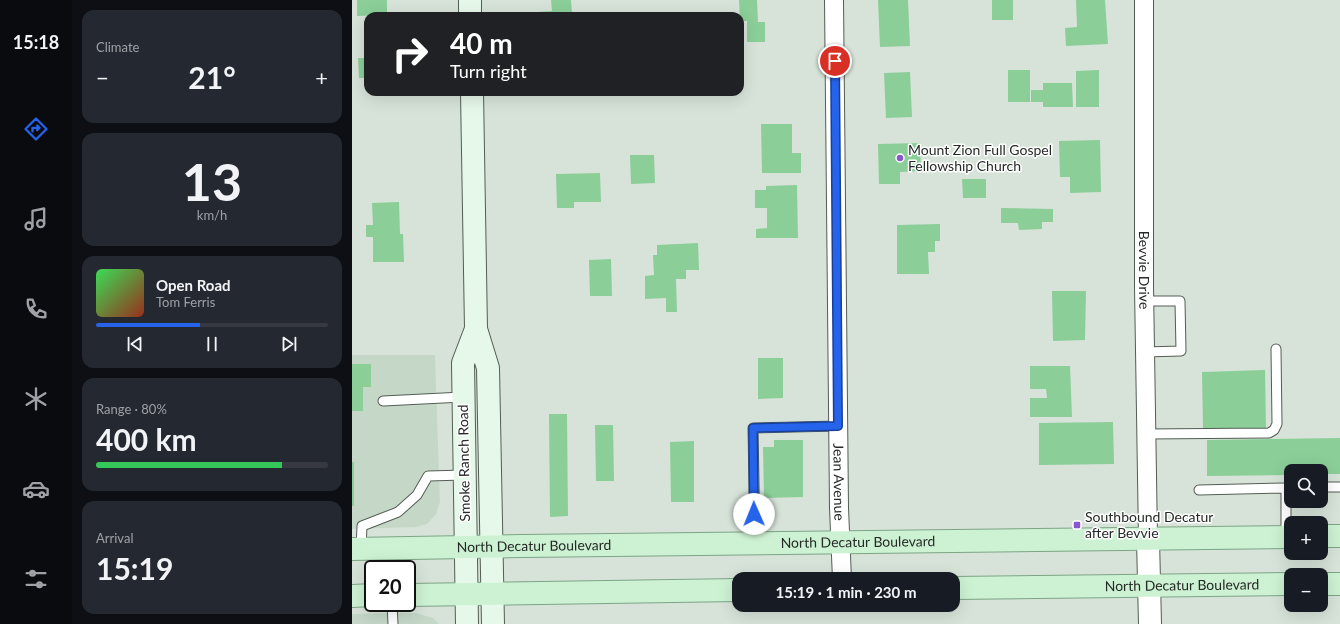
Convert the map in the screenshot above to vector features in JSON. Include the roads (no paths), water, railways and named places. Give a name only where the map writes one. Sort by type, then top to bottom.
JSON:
[{"type":"main road","points":[[470,0],[470,12]]},
{"type":"main road","name":"Smoke Ranch Road","points":[[472,96],[476,329],[488,368],[491,593],[493,624]]},
{"type":"main road","name":"Smoke Ranch Road","points":[[467,624],[463,364],[476,329]]},
{"type":"main road","points":[[1328,536],[1340,536]]},
{"type":"main road","name":"North Decatur Boulevard","points":[[357,549],[491,546],[1284,537]]},
{"type":"main road","name":"North Decatur Boulevard","points":[[960,588],[1284,584]]},
{"type":"main road","points":[[1328,584],[1340,584]]},
{"type":"main road","points":[[416,595],[732,590]]},
{"type":"main road","points":[[352,596],[364,595]]},
{"type":"street","name":"Jean Avenue","points":[[834,0],[838,426],[842,572]]},
{"type":"street","name":"Bevvie Drive","points":[[1144,0],[1144,352],[1148,539]]},
{"type":"street","points":[[1148,539],[1150,624]]},
{"type":"lane","points":[[1144,301],[1180,301],[1181,351],[1144,352]]},
{"type":"lane","points":[[1146,434],[1270,433],[1278,424],[1276,350]]},
{"type":"lane","points":[[383,401],[463,397]]},
{"type":"lane","points":[[755,543],[753,428],[838,426]]},
{"type":"lane","points":[[357,549],[362,526],[398,512],[417,495],[428,476],[464,475]]},
{"type":"lane","points":[[1328,487],[1340,487]]},
{"type":"lane","points":[[1199,490],[1284,488]]},
{"type":"lane","points":[[392,612],[393,624]]},
{"type":"place","name":"Mount Zion Full Gospel Fellowship Church","points":[[900,158]]},
{"type":"place","name":"Southbound Decatur after Bevvie","points":[[1077,525]]}]
